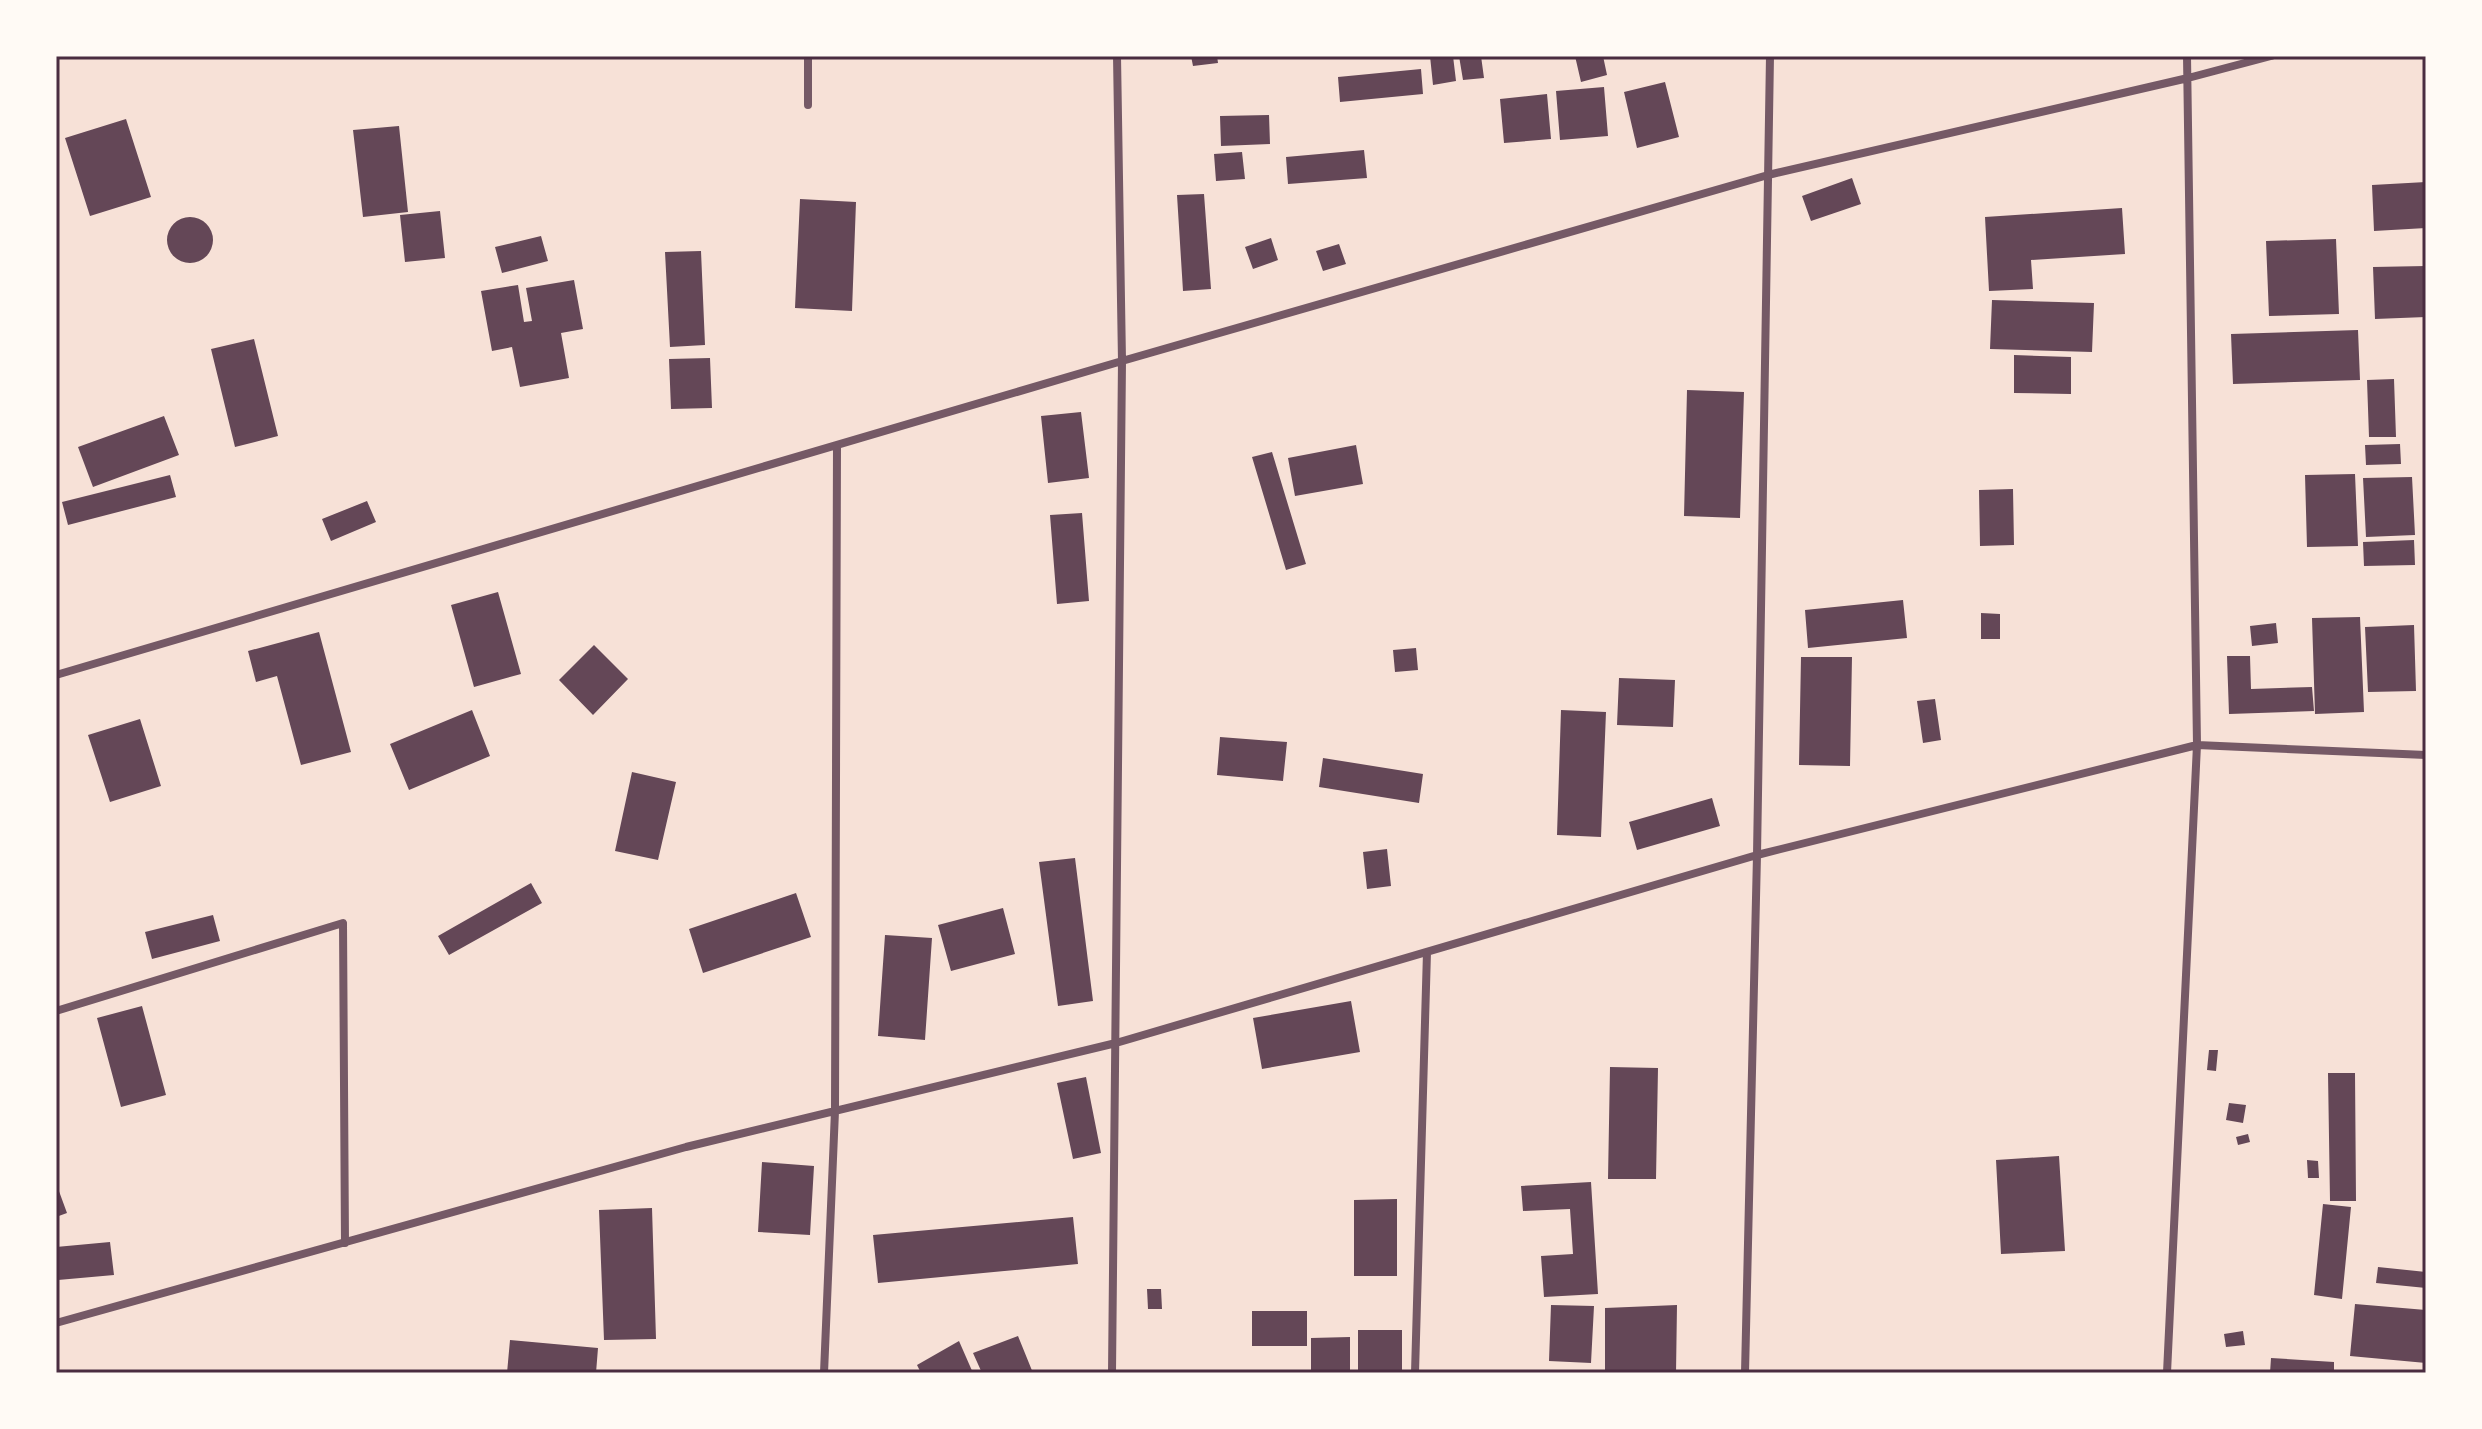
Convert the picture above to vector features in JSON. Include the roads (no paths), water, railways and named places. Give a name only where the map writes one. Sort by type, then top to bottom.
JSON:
[{"type":"street","points":[[808,56],[808,105]]},
{"type":"street","points":[[1112,1373],[1122,361],[1117,56]]},
{"type":"street","points":[[1745,1373],[1770,56]]},
{"type":"street","points":[[2167,1373],[2197,745],[2187,56]]},
{"type":"street","points":[[56,675],[1122,361],[1768,175],[2271,56]]},
{"type":"street","points":[[824,1373],[835,1111],[837,445]]},
{"type":"street","points":[[56,1323],[686,1147],[1116,1043],[1757,855],[2197,745],[2426,755]]},
{"type":"street","points":[[56,1011],[343,923],[345,1243]]},
{"type":"street","points":[[1415,1373],[1427,952]]}]
